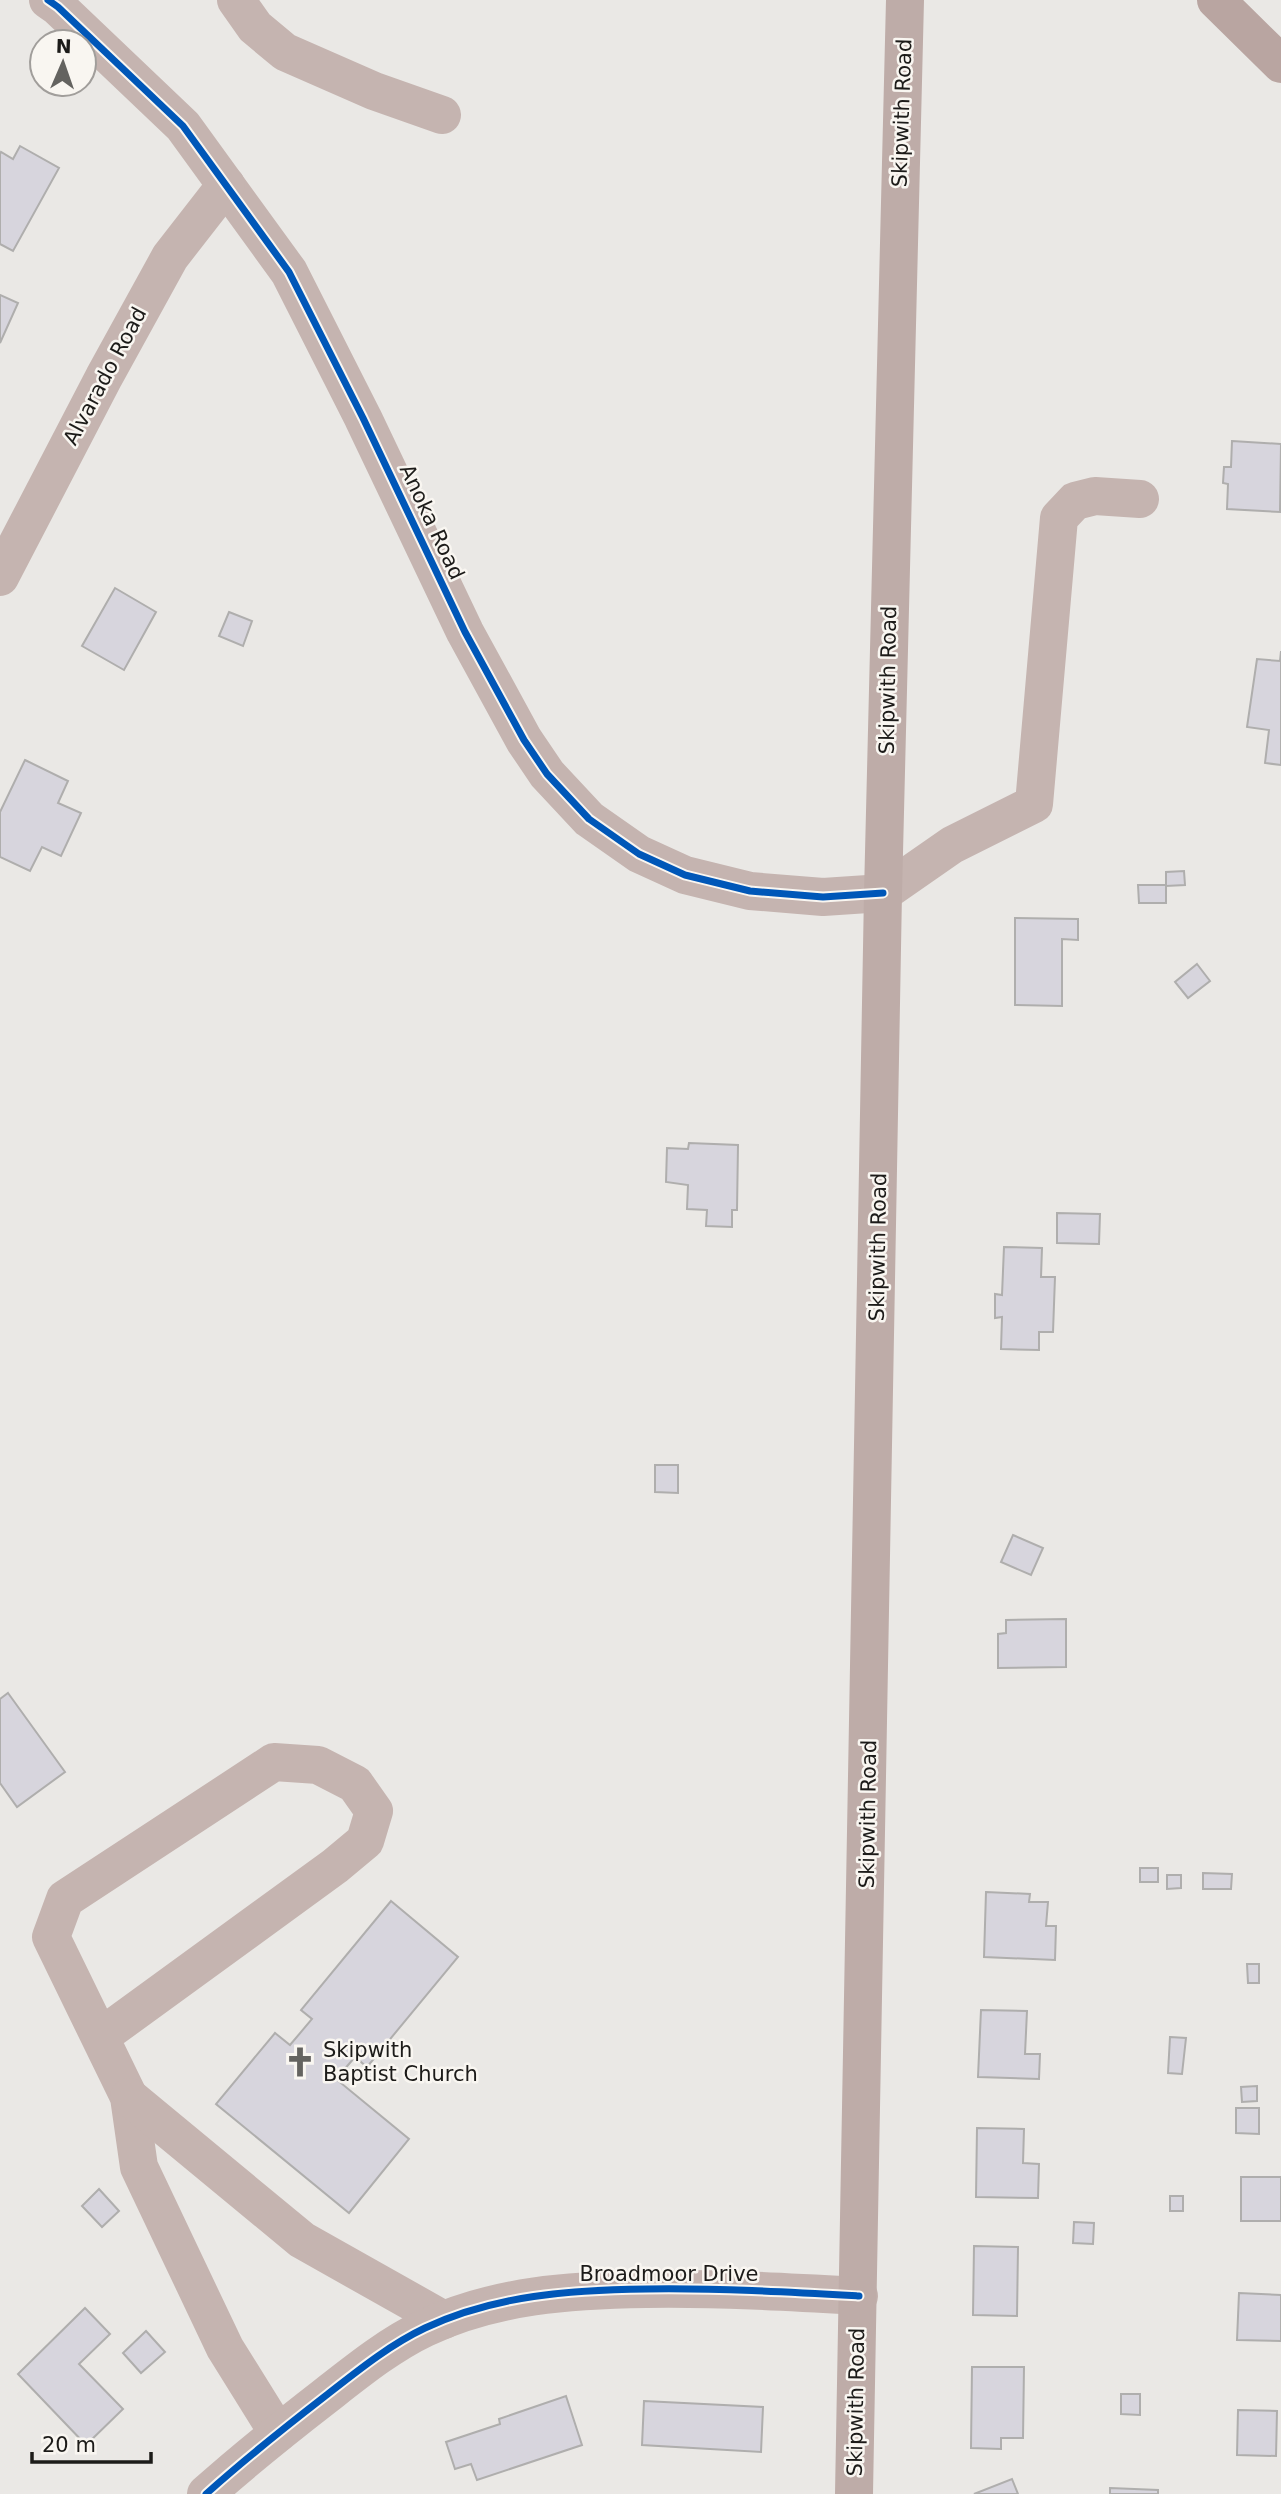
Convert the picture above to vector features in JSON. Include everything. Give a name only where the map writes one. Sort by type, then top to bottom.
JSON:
[{"type":"highway","points":[[1216,0],[1281,64]]},
{"type":"main road","name":"Skipwith Road","points":[[854,2494],[883,893],[905,0]]},
{"type":"street","name":"Anoka Road","points":[[48,0],[58,6],[183,127],[289,272],[363,418],[465,632],[524,740],[556,783],[589,819],[639,853],[685,875],[750,891],[823,897],[883,893]]},
{"type":"street","points":[[236,0],[255,27],[285,52],[374,91],[443,115]]},
{"type":"street","name":"Alvarado Road","points":[[0,577],[170,257],[226,185]]},
{"type":"street","points":[[883,893],[952,845],[1034,804],[1059,518],[1075,501],[1095,496],[1140,499]]},
{"type":"street","points":[[100,2037],[335,1866],[365,1841],[374,1811],[355,1784],[318,1765],[274,1762],[65,1899],[51,1937],[129,2097],[139,2168],[225,2348],[278,2433]]},
{"type":"street","points":[[129,2097],[302,2240],[444,2320]]},
{"type":"street","name":"Broadmoor Drive","points":[[206,2494],[361,2368],[423,2329],[464,2312],[517,2298],[582,2290],[707,2288],[859,2296]]},
{"type":"building","points":[[20,146],[59,168],[13,251],[0,244],[0,154],[1,152],[13,159]]},
{"type":"building","points":[[0,295],[18,303],[0,343]]},
{"type":"building","points":[[1232,441],[1281,444],[1280,512],[1227,509],[1228,484],[1223,483],[1224,467],[1231,467]]},
{"type":"building","points":[[115,588],[156,612],[124,670],[82,646]]},
{"type":"building","points":[[229,612],[252,621],[243,646],[219,636]]},
{"type":"building","points":[[1281,651],[1281,765],[1265,763],[1269,730],[1247,727],[1257,659],[1280,661]]},
{"type":"building","points":[[25,760],[68,781],[58,803],[81,813],[61,856],[42,847],[30,871],[0,857],[0,812]]},
{"type":"building","points":[[1184,871],[1185,885],[1166,886],[1166,872]]},
{"type":"building","points":[[1138,885],[1166,885],[1166,903],[1139,903]]},
{"type":"building","points":[[1015,918],[1078,919],[1078,940],[1062,939],[1062,1006],[1015,1005]]},
{"type":"building","points":[[1197,964],[1210,981],[1188,998],[1175,982]]},
{"type":"building","points":[[689,1143],[738,1145],[737,1210],[732,1210],[732,1227],[706,1226],[707,1210],[687,1209],[688,1185],[666,1182],[667,1148],[688,1149]]},
{"type":"building","points":[[1057,1213],[1100,1214],[1099,1244],[1057,1243]]},
{"type":"building","points":[[1004,1247],[1042,1248],[1041,1277],[1055,1277],[1053,1332],[1039,1332],[1039,1350],[1001,1349],[1002,1317],[995,1318],[995,1294],[1002,1295]]},
{"type":"building","points":[[655,1465],[678,1465],[678,1493],[655,1492]]},
{"type":"building","points":[[1013,1535],[1043,1548],[1031,1575],[1001,1562]]},
{"type":"building","points":[[1066,1619],[1066,1667],[998,1668],[998,1634],[1006,1633],[1006,1620]]},
{"type":"building","points":[[8,1693],[65,1772],[17,1807],[0,1783],[0,1699]]},
{"type":"building","points":[[1140,1868],[1158,1868],[1158,1882],[1140,1882]]},
{"type":"building","points":[[1203,1873],[1232,1874],[1231,1889],[1203,1889]]},
{"type":"building","points":[[1167,1875],[1181,1875],[1181,1888],[1167,1889]]},
{"type":"building","points":[[986,1892],[1030,1894],[1029,1902],[1048,1902],[1046,1926],[1056,1926],[1055,1960],[984,1957]]},
{"type":"building","name":"Skipwith Baptist Church","points":[[391,1901],[458,1957],[367,2067],[355,2057],[336,2079],[409,2139],[349,2213],[216,2104],[275,2033],[290,2045],[312,2019],[301,2010]]},
{"type":"building","points":[[1247,1964],[1259,1964],[1259,1983],[1248,1983]]},
{"type":"building","points":[[981,2010],[1027,2011],[1025,2054],[1040,2054],[1039,2079],[978,2077]]},
{"type":"building","points":[[1170,2037],[1186,2038],[1182,2074],[1168,2073]]},
{"type":"building","points":[[1257,2086],[1257,2101],[1242,2102],[1241,2087]]},
{"type":"building","points":[[1236,2108],[1259,2108],[1259,2134],[1236,2133]]},
{"type":"building","points":[[977,2128],[1024,2129],[1023,2163],[1039,2164],[1038,2198],[976,2197]]},
{"type":"building","points":[[1241,2177],[1281,2177],[1281,2221],[1241,2221]]},
{"type":"building","points":[[99,2189],[119,2211],[102,2227],[82,2206]]},
{"type":"building","points":[[1170,2196],[1183,2196],[1183,2211],[1170,2211]]},
{"type":"building","points":[[1074,2222],[1094,2223],[1093,2244],[1073,2243]]},
{"type":"building","points":[[974,2246],[1018,2247],[1017,2316],[973,2315]]},
{"type":"building","points":[[1239,2293],[1281,2295],[1281,2341],[1237,2340]]},
{"type":"building","points":[[85,2308],[110,2334],[79,2364],[123,2409],[86,2445],[18,2374]]},
{"type":"building","points":[[146,2331],[165,2352],[141,2373],[123,2353]]},
{"type":"building","points":[[972,2367],[1024,2367],[1023,2438],[1001,2438],[1001,2449],[971,2448]]},
{"type":"building","points":[[1121,2394],[1140,2394],[1140,2415],[1121,2414]]},
{"type":"building","points":[[566,2396],[582,2445],[477,2480],[471,2464],[455,2469],[446,2442],[500,2424],[499,2419]]},
{"type":"building","points":[[644,2401],[763,2407],[761,2452],[642,2445]]},
{"type":"building","points":[[1238,2410],[1277,2411],[1276,2456],[1237,2455]]},
{"type":"building","points":[[1012,2479],[1018,2494],[974,2494]]},
{"type":"building","points":[[1110,2488],[1158,2490],[1158,2494],[1110,2494]]},
{"type":"cycle path","points":[[48,0],[183,126],[289,272],[363,418],[465,632],[524,740],[547,774],[589,819],[639,854],[685,875],[750,891],[823,897],[883,893]]},
{"type":"cycle path","points":[[206,2494],[279,2432],[386,2351],[425,2328],[479,2308],[534,2296],[619,2290],[727,2290],[859,2296]]},
{"type":"place","name":"Skipwith Baptist Church","points":[[300,2062]]}]
